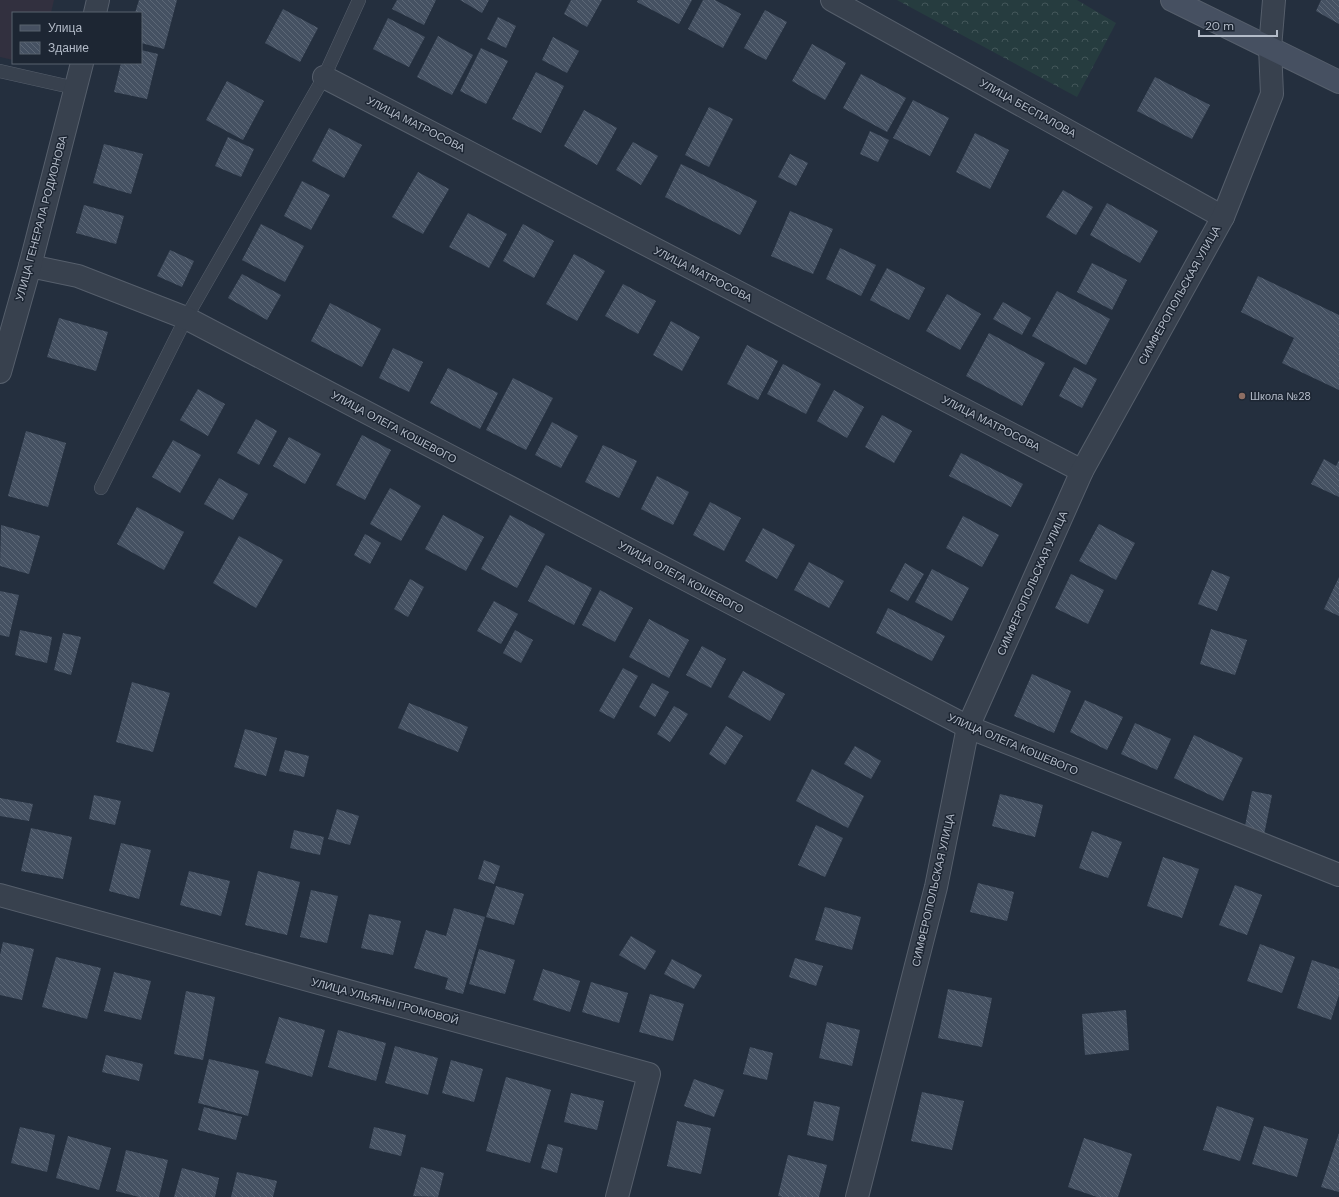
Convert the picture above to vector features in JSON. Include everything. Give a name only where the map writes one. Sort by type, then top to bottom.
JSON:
[{"type":"main road","points":[[1172,0],[1339,82]]},
{"type":"street","points":[[95,12],[98,0]]},
{"type":"street","name":"УЛИЦА БЕСПАЛОВА","points":[[832,0],[1223,217]]},
{"type":"street","name":"СИМФЕРОПОЛЬСКАЯ УЛИЦА","points":[[857,1197],[936,887],[968,727],[1082,471],[1223,217],[1272,94],[1270,48],[1274,0]]},
{"type":"street","name":"УЛИЦА ГЕНЕРАЛА РОДИОНОВА","points":[[0,372],[5,333],[30,266],[82,64]]},
{"type":"street","name":"УЛИЦА МАТРОСОВА","points":[[324,77],[1082,471]]},
{"type":"street","name":"УЛИЦА ОЛЕГА КОШЕВОГО","points":[[30,266],[78,276],[186,318],[968,727],[1339,875]]},
{"type":"street","name":"УЛИЦА УЛЬЯНЫ ГРОМОВОЙ","points":[[0,895],[649,1074],[617,1197]]},
{"type":"lane","points":[[101,488],[186,318],[324,77],[359,0]]},
{"type":"lane","points":[[0,71],[75,88]]},
{"type":"shaded area","points":[[0,0],[54,0],[51,12],[12,12],[12,60],[0,57]]},
{"type":"green space","points":[[897,0],[1077,0],[1116,23],[1077,97]]},
{"type":"building","points":[[139,0],[177,0],[164,49],[142,43],[142,12],[135,12]]},
{"type":"building","points":[[397,0],[436,0],[424,25],[392,9]]},
{"type":"building","points":[[460,0],[489,0],[482,13]]},
{"type":"building","points":[[571,0],[602,0],[587,27],[564,14]]},
{"type":"building","points":[[638,0],[692,0],[679,24],[637,2]]},
{"type":"building","points":[[703,0],[715,0],[741,14],[723,48],[688,29]]},
{"type":"building","points":[[1321,0],[1339,0],[1339,24],[1316,11]]},
{"type":"building","points":[[283,9],[318,28],[300,62],[265,43]]},
{"type":"building","points":[[765,10],[787,22],[766,60],[744,48]]},
{"type":"building","points":[[498,17],[516,26],[506,48],[487,39]]},
{"type":"building","points":[[388,18],[425,37],[409,67],[373,49]]},
{"type":"building","points":[[438,36],[473,55],[452,95],[417,77]]},
{"type":"building","points":[[553,37],[579,51],[567,73],[542,60]]},
{"type":"building","points":[[812,44],[846,63],[825,100],[792,81]]},
{"type":"building","points":[[481,48],[508,61],[486,104],[460,91]]},
{"type":"building","points":[[142,50],[158,54],[147,99],[114,92],[121,64],[142,64]]},
{"type":"building","points":[[536,72],[564,86],[541,133],[512,119]]},
{"type":"building","points":[[861,74],[906,98],[887,132],[843,108]]},
{"type":"building","points":[[1155,77],[1210,105],[1192,139],[1137,111]]},
{"type":"building","points":[[227,81],[264,101],[243,140],[206,120]]},
{"type":"building","points":[[913,100],[949,118],[930,156],[893,138]]},
{"type":"building","points":[[709,107],[733,119],[709,167],[685,155]]},
{"type":"building","points":[[584,110],[617,128],[597,165],[564,146]]},
{"type":"building","points":[[329,128],[362,145],[344,178],[312,161]]},
{"type":"building","points":[[870,131],[889,140],[878,162],[860,154]]},
{"type":"building","points":[[975,133],[1009,150],[990,189],[956,172]]},
{"type":"building","points":[[228,137],[254,149],[241,177],[215,166]]},
{"type":"building","points":[[633,142],[658,156],[641,185],[616,170]]},
{"type":"building","points":[[104,144],[143,154],[131,194],[93,183]]},
{"type":"building","points":[[790,154],[808,163],[796,186],[778,177]]},
{"type":"building","points":[[681,164],[757,201],[740,235],[665,197]]},
{"type":"building","points":[[418,172],[449,189],[423,234],[392,217]]},
{"type":"building","points":[[302,181],[330,195],[311,230],[284,216]]},
{"type":"building","points":[[1063,190],[1093,207],[1076,235],[1046,217]]},
{"type":"building","points":[[1107,203],[1158,231],[1140,263],[1090,235]]},
{"type":"building","points":[[84,205],[124,216],[116,244],[76,233]]},
{"type":"building","points":[[790,211],[833,229],[813,274],[771,256]]},
{"type":"building","points":[[468,213],[507,234],[489,268],[449,247]]},
{"type":"building","points":[[261,224],[304,246],[285,282],[242,260]]},
{"type":"building","points":[[523,224],[554,241],[534,278],[503,261]]},
{"type":"building","points":[[840,248],[876,265],[861,296],[826,279]]},
{"type":"building","points":[[170,250],[194,261],[182,287],[157,276]]},
{"type":"building","points":[[574,254],[605,271],[577,321],[546,304]]},
{"type":"building","points":[[1092,263],[1127,280],[1112,310],[1077,292]]},
{"type":"building","points":[[887,268],[925,288],[909,320],[870,300]]},
{"type":"building","points":[[242,274],[281,295],[267,320],[228,298]]},
{"type":"building","points":[[1258,276],[1339,315],[1339,390],[1282,363],[1294,338],[1241,312]]},
{"type":"building","points":[[623,284],[656,301],[638,334],[605,316]]},
{"type":"building","points":[[1057,291],[1110,319],[1086,365],[1032,336]]},
{"type":"building","points":[[947,294],[981,314],[960,350],[926,331]]},
{"type":"building","points":[[1003,302],[1031,318],[1022,335],[993,319]]},
{"type":"building","points":[[330,303],[381,329],[362,367],[311,341]]},
{"type":"building","points":[[59,318],[108,332],[96,371],[47,357]]},
{"type":"building","points":[[671,321],[700,337],[682,371],[653,355]]},
{"type":"building","points":[[989,333],[1045,363],[1022,406],[966,376]]},
{"type":"building","points":[[747,345],[778,361],[758,400],[727,384]]},
{"type":"building","points":[[393,348],[423,362],[409,392],[379,378]]},
{"type":"building","points":[[783,364],[821,384],[806,414],[767,394]]},
{"type":"building","points":[[1074,367],[1097,379],[1082,408],[1059,396]]},
{"type":"building","points":[[448,368],[498,393],[480,429],[430,403]]},
{"type":"building","points":[[513,378],[553,398],[526,450],[486,430]]},
{"type":"building","points":[[198,389],[225,404],[208,436],[180,420]]},
{"type":"building","points":[[834,390],[864,407],[847,438],[817,421]]},
{"type":"building","points":[[882,415],[912,431],[894,463],[865,447]]},
{"type":"building","points":[[256,419],[277,431],[259,465],[237,453]]},
{"type":"building","points":[[552,422],[578,436],[561,468],[535,455]]},
{"type":"building","points":[[26,431],[66,443],[48,507],[8,496]]},
{"type":"building","points":[[362,435],[391,450],[365,500],[336,485]]},
{"type":"building","points":[[289,437],[321,454],[305,484],[273,466]]},
{"type":"building","points":[[173,440],[201,455],[180,493],[152,477]]},
{"type":"building","points":[[603,445],[637,461],[619,498],[585,482]]},
{"type":"building","points":[[961,453],[1023,484],[1011,507],[949,476]]},
{"type":"building","points":[[1324,459],[1336,466],[1339,460],[1339,497],[1311,484]]},
{"type":"building","points":[[657,476],[689,492],[673,525],[641,509]]},
{"type":"building","points":[[219,478],[248,494],[233,520],[204,504]]},
{"type":"building","points":[[390,488],[421,506],[401,541],[370,524]]},
{"type":"building","points":[[710,502],[741,518],[724,551],[693,535]]},
{"type":"building","points":[[137,507],[184,532],[164,570],[117,544]]},
{"type":"building","points":[[443,515],[484,537],[466,571],[425,549]]},
{"type":"building","points":[[510,515],[545,534],[517,588],[481,569]]},
{"type":"building","points":[[963,516],[999,535],[982,567],[946,548]]},
{"type":"building","points":[[1099,524],[1135,543],[1116,580],[1079,561]]},
{"type":"building","points":[[1,525],[40,536],[29,574],[0,566]]},
{"type":"building","points":[[763,528],[795,545],[777,579],[745,561]]},
{"type":"building","points":[[365,534],[381,543],[370,564],[354,555]]},
{"type":"building","points":[[239,536],[283,560],[256,608],[213,583]]},
{"type":"building","points":[[809,562],[844,581],[829,608],[794,590]]},
{"type":"building","points":[[905,563],[924,574],[908,601],[890,591]]},
{"type":"building","points":[[546,565],[592,588],[574,625],[528,601]]},
{"type":"building","points":[[932,569],[969,588],[952,621],[915,602]]},
{"type":"building","points":[[1212,570],[1230,577],[1217,611],[1198,604]]},
{"type":"building","points":[[1071,574],[1104,590],[1088,624],[1055,608]]},
{"type":"building","points":[[1339,577],[1339,616],[1324,609]]},
{"type":"building","points":[[410,579],[424,587],[408,617],[394,609]]},
{"type":"building","points":[[600,590],[633,608],[615,642],[582,625]]},
{"type":"building","points":[[0,591],[19,595],[9,637],[0,635]]},
{"type":"building","points":[[494,601],[518,614],[501,644],[477,631]]},
{"type":"building","points":[[888,608],[945,636],[932,661],[876,633]]},
{"type":"building","points":[[649,619],[689,640],[669,678],[629,657]]},
{"type":"building","points":[[1211,629],[1247,640],[1235,675],[1200,664]]},
{"type":"building","points":[[20,630],[52,637],[47,663],[15,655]]},
{"type":"building","points":[[515,630],[533,640],[521,663],[503,653]]},
{"type":"building","points":[[63,633],[81,637],[71,675],[54,670]]},
{"type":"building","points":[[702,646],[726,659],[711,688],[686,675]]},
{"type":"building","points":[[623,668],[638,676],[614,719],[599,711]]},
{"type":"building","points":[[743,671],[785,694],[770,721],[728,697]]},
{"type":"building","points":[[1032,674],[1071,691],[1054,733],[1014,716]]},
{"type":"building","points":[[132,682],[170,693],[153,752],[116,742]]},
{"type":"building","points":[[652,683],[669,692],[655,717],[639,707]]},
{"type":"building","points":[[1085,700],[1123,717],[1107,750],[1070,732]]},
{"type":"building","points":[[409,703],[468,727],[458,752],[398,728]]},
{"type":"building","points":[[674,706],[688,714],[670,742],[657,734]]},
{"type":"building","points":[[1135,723],[1171,739],[1157,770],[1121,754]]},
{"type":"building","points":[[726,726],[743,736],[725,765],[709,754]]},
{"type":"building","points":[[245,729],[277,738],[266,776],[234,767]]},
{"type":"building","points":[[1194,735],[1243,758],[1223,801],[1174,778]]},
{"type":"building","points":[[855,746],[881,761],[871,779],[844,764]]},
{"type":"building","points":[[285,750],[309,756],[304,777],[279,771]]},
{"type":"building","points":[[812,769],[864,796],[848,828],[796,801]]},
{"type":"building","points":[[1252,791],[1272,795],[1264,835],[1244,831]]},
{"type":"building","points":[[1000,794],[1043,805],[1035,837],[992,826]]},
{"type":"building","points":[[94,795],[121,801],[115,825],[89,819]]},
{"type":"building","points":[[0,798],[33,804],[29,821],[0,816]]},
{"type":"building","points":[[337,809],[359,816],[350,845],[328,839]]},
{"type":"building","points":[[816,825],[843,838],[825,877],[798,865]]},
{"type":"building","points":[[31,828],[72,837],[63,879],[21,871]]},
{"type":"building","points":[[294,830],[324,837],[320,855],[290,848]]},
{"type":"building","points":[[1092,831],[1122,842],[1108,878],[1079,868]]},
{"type":"building","points":[[121,843],[151,850],[139,899],[109,891]]},
{"type":"building","points":[[1163,857],[1199,869],[1182,918],[1147,906]]},
{"type":"building","points":[[484,860],[500,866],[494,884],[478,879]]},
{"type":"building","points":[[189,871],[230,881],[221,916],[180,905]]},
{"type":"building","points":[[258,871],[300,882],[287,935],[245,925]]},
{"type":"building","points":[[978,883],[1014,892],[1007,921],[970,912]]},
{"type":"building","points":[[1235,885],[1262,895],[1247,935],[1219,925]]},
{"type":"building","points":[[496,886],[524,894],[514,925],[486,917]]},
{"type":"building","points":[[311,890],[338,896],[327,943],[300,937]]},
{"type":"building","points":[[825,907],[861,917],[852,950],[815,940]]},
{"type":"building","points":[[454,908],[485,917],[463,994],[445,989],[448,978],[414,968],[426,930],[446,936]]},
{"type":"building","points":[[369,914],[401,921],[393,955],[361,948]]},
{"type":"building","points":[[631,936],[656,951],[645,970],[619,955]]},
{"type":"building","points":[[3,942],[34,949],[22,1000],[0,995],[0,955]]},
{"type":"building","points":[[1260,944],[1295,957],[1282,993],[1247,981]]},
{"type":"building","points":[[479,949],[515,960],[505,994],[469,984]]},
{"type":"building","points":[[56,957],[101,968],[87,1019],[42,1007]]},
{"type":"building","points":[[795,958],[823,966],[816,986],[789,977]]},
{"type":"building","points":[[672,959],[702,975],[694,989],[664,974]]},
{"type":"building","points":[[1312,960],[1339,969],[1339,995],[1331,1020],[1297,1008]]},
{"type":"building","points":[[543,969],[580,981],[570,1012],[533,1000]]},
{"type":"building","points":[[114,972],[151,981],[141,1020],[104,1011]]},
{"type":"building","points":[[591,982],[628,993],[619,1023],[582,1012]]},
{"type":"building","points":[[948,989],[992,998],[982,1047],[938,1038]]},
{"type":"building","points":[[186,991],[215,997],[203,1060],[174,1054]]},
{"type":"building","points":[[650,994],[684,1004],[673,1041],[639,1032]]},
{"type":"building","points":[[1126,1010],[1129,1050],[1085,1055],[1082,1014]]},
{"type":"building","points":[[279,1017],[325,1030],[312,1077],[265,1063]]},
{"type":"building","points":[[827,1022],[860,1030],[852,1066],[819,1058]]},
{"type":"building","points":[[338,1030],[386,1043],[376,1081],[328,1067]]},
{"type":"building","points":[[395,1046],[438,1058],[428,1095],[385,1083]]},
{"type":"building","points":[[750,1047],[773,1053],[767,1080],[743,1074]]},
{"type":"building","points":[[106,1055],[143,1064],[139,1081],[102,1072]]},
{"type":"building","points":[[209,1059],[259,1071],[248,1116],[198,1103]]},
{"type":"building","points":[[451,1060],[483,1069],[474,1102],[442,1093]]},
{"type":"building","points":[[506,1077],[551,1090],[530,1163],[486,1151]]},
{"type":"building","points":[[694,1079],[724,1090],[714,1117],[684,1106]]},
{"type":"building","points":[[922,1092],[964,1101],[952,1150],[911,1141]]},
{"type":"building","points":[[571,1093],[604,1101],[597,1130],[564,1122]]},
{"type":"building","points":[[814,1101],[840,1107],[833,1141],[807,1135]]},
{"type":"building","points":[[1217,1106],[1254,1118],[1240,1161],[1203,1150]]},
{"type":"building","points":[[204,1107],[242,1117],[236,1140],[198,1130]]},
{"type":"building","points":[[677,1121],[711,1128],[701,1174],[667,1166]]},
{"type":"building","points":[[1264,1126],[1308,1139],[1297,1177],[1252,1164]]},
{"type":"building","points":[[20,1127],[55,1135],[47,1172],[11,1163]]},
{"type":"building","points":[[374,1127],[406,1135],[401,1156],[369,1148]]},
{"type":"building","points":[[1339,1133],[1339,1192],[1321,1187]]},
{"type":"building","points":[[68,1136],[111,1148],[99,1190],[56,1178]]},
{"type":"building","points":[[1084,1138],[1132,1154],[1118,1197],[1097,1197],[1068,1187]]},
{"type":"building","points":[[548,1144],[563,1148],[557,1173],[541,1168]]},
{"type":"building","points":[[126,1150],[168,1160],[159,1197],[139,1197],[116,1191]]},
{"type":"building","points":[[788,1155],[827,1165],[819,1197],[778,1196]]},
{"type":"building","points":[[421,1167],[444,1173],[438,1197],[413,1196]]},
{"type":"building","points":[[182,1168],[219,1178],[215,1197],[174,1197]]},
{"type":"building","points":[[237,1172],[277,1181],[273,1197],[231,1197]]},
{"type":"place","name":"Школа №28","points":[[1242,396]]}]
